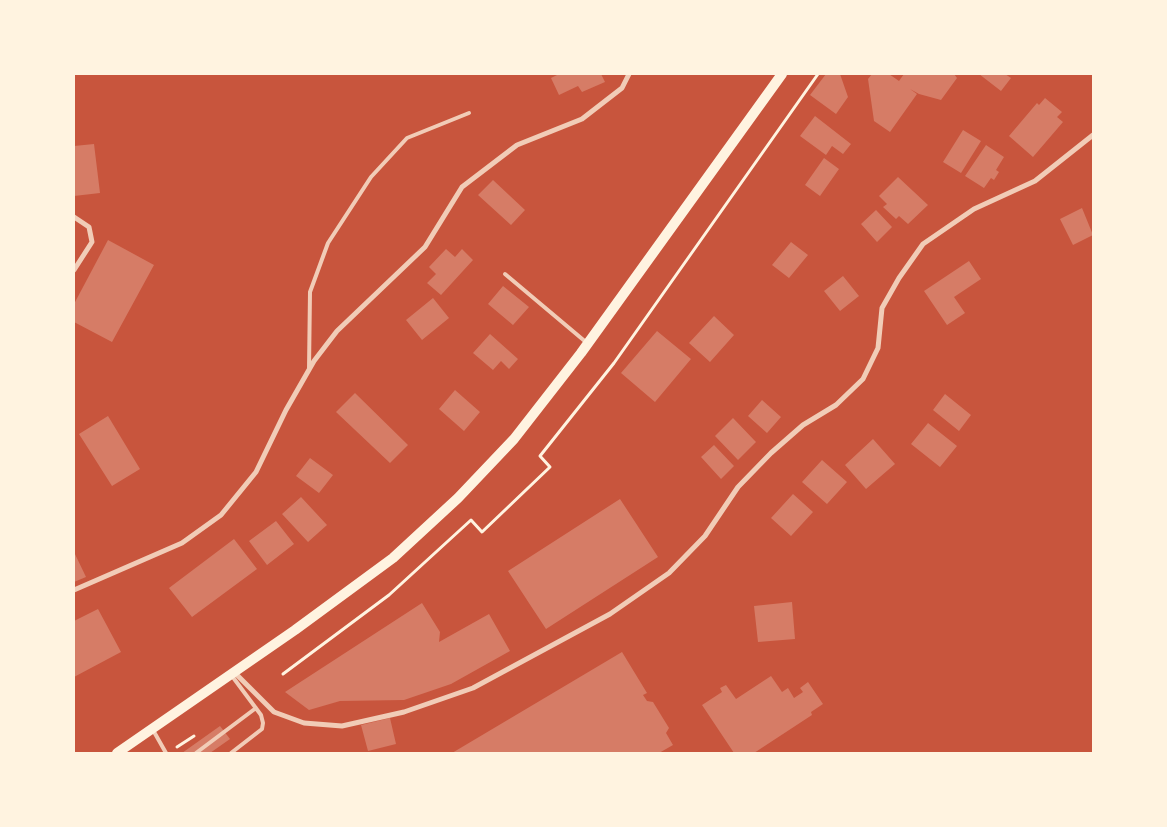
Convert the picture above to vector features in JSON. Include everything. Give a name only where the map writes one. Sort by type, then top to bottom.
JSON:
[{"type":"main road","points":[[117,753],[234,674],[393,558],[458,498],[514,439],[588,344],[782,74]]},
{"type":"street","points":[[74,590],[182,543],[221,516],[256,472],[286,410],[309,369],[336,331],[425,247],[462,187],[517,145],[582,119],[622,88],[629,74]]},
{"type":"street","points":[[234,674],[274,712],[304,723],[342,726],[404,712],[473,688],[610,614],[669,574],[705,536],[738,487],[764,460],[803,425],[836,405],[863,379],[878,348],[882,308],[899,278],[923,244],[974,209],[1035,181],[1093,135]]},
{"type":"street","points":[[74,217],[89,227],[92,242],[74,270]]},
{"type":"lane","points":[[309,369],[310,292],[328,243],[371,177],[407,138],[469,113]]},
{"type":"lane","points":[[505,274],[588,344]]},
{"type":"lane","points":[[230,753],[262,729],[261,715],[234,674]]},
{"type":"lane","points":[[196,753],[256,708]]},
{"type":"lane","points":[[152,728],[166,753]]},
{"type":"path","points":[[282,674],[389,595],[471,520],[482,532],[550,468],[540,456],[614,363],[818,74]]},
{"type":"building","points":[[559,74],[601,74],[605,82],[582,92],[578,86],[559,95],[551,78]]},
{"type":"building","points":[[826,74],[840,74],[848,97],[836,114],[810,95]]},
{"type":"building","points":[[872,74],[889,74],[899,81],[904,74],[954,74],[957,78],[941,100],[919,94],[910,89],[917,94],[890,132],[874,121],[868,79]]},
{"type":"building","points":[[979,74],[1005,74],[1011,78],[1001,91]]},
{"type":"building","points":[[1045,98],[1062,112],[1057,117],[1063,122],[1033,157],[1009,136],[1037,103],[1039,105]]},
{"type":"building","points":[[815,116],[851,144],[843,154],[832,146],[826,155],[800,136]]},
{"type":"building","points":[[963,130],[981,141],[961,173],[943,162]]},
{"type":"building","points":[[94,144],[100,193],[74,196],[74,146]]},
{"type":"building","points":[[986,145],[1004,157],[996,170],[999,172],[994,180],[991,178],[984,188],[965,176]]},
{"type":"building","points":[[824,158],[839,169],[820,196],[805,185]]},
{"type":"building","points":[[898,177],[928,205],[908,224],[899,216],[896,219],[883,207],[887,204],[879,196]]},
{"type":"building","points":[[493,180],[525,210],[511,225],[478,195]]},
{"type":"building","points":[[1082,208],[1093,235],[1073,245],[1060,219]]},
{"type":"building","points":[[876,210],[892,227],[877,242],[861,224]]},
{"type":"building","points":[[108,240],[154,265],[112,342],[74,322],[74,304]]},
{"type":"building","points":[[791,242],[808,255],[789,278],[772,265]]},
{"type":"building","points":[[446,249],[455,257],[462,249],[473,260],[441,295],[427,283],[436,274],[429,267]]},
{"type":"building","points":[[969,261],[981,279],[954,297],[965,313],[947,325],[924,291]]},
{"type":"building","points":[[843,276],[859,296],[840,311],[824,291]]},
{"type":"building","points":[[503,286],[529,307],[513,325],[488,304]]},
{"type":"building","points":[[433,298],[449,318],[422,340],[406,320]]},
{"type":"building","points":[[714,316],[734,335],[710,362],[689,343]]},
{"type":"building","points":[[657,331],[691,359],[655,402],[621,373]]},
{"type":"building","points":[[490,334],[518,359],[509,369],[501,361],[493,370],[473,353]]},
{"type":"building","points":[[455,390],[480,412],[464,431],[439,409]]},
{"type":"building","points":[[355,393],[408,445],[390,463],[336,412]]},
{"type":"building","points":[[945,394],[971,415],[959,431],[933,410]]},
{"type":"building","points":[[762,400],[781,417],[767,433],[748,416]]},
{"type":"building","points":[[108,416],[140,469],[112,486],[79,434]]},
{"type":"building","points":[[733,418],[756,442],[738,460],[715,436]]},
{"type":"building","points":[[928,423],[957,446],[940,467],[911,444]]},
{"type":"building","points":[[873,439],[895,464],[866,489],[845,465]]},
{"type":"building","points":[[714,445],[734,466],[721,479],[701,457]]},
{"type":"building","points":[[310,458],[333,475],[319,493],[296,476]]},
{"type":"building","points":[[822,460],[847,482],[827,504],[802,482]]},
{"type":"building","points":[[793,494],[813,512],[791,536],[771,518]]},
{"type":"building","points":[[301,497],[327,525],[308,542],[282,514]]},
{"type":"building","points":[[620,499],[658,557],[546,629],[508,571]]},
{"type":"building","points":[[276,521],[294,544],[267,565],[249,541]]},
{"type":"building","points":[[234,539],[257,569],[192,617],[169,588]]},
{"type":"building","points":[[74,552],[86,577],[74,582]]},
{"type":"building","points":[[792,602],[795,639],[758,642],[754,606]]},
{"type":"building","points":[[422,603],[440,632],[439,642],[489,614],[510,651],[451,684],[404,700],[340,701],[309,710],[285,692]]},
{"type":"building","points":[[98,609],[121,652],[74,677],[74,621]]},
{"type":"building","points":[[622,652],[647,693],[643,695],[647,701],[653,702],[669,728],[666,733],[673,745],[659,753],[452,753]]},
{"type":"building","points":[[771,676],[782,692],[788,688],[794,698],[803,692],[800,688],[808,682],[823,704],[811,712],[812,715],[754,753],[734,753],[702,705],[722,692],[720,688],[726,685],[736,699]]},
{"type":"building","points":[[390,718],[396,744],[368,751],[361,725]]},
{"type":"building","points":[[220,726],[230,739],[210,753],[182,753]]}]
